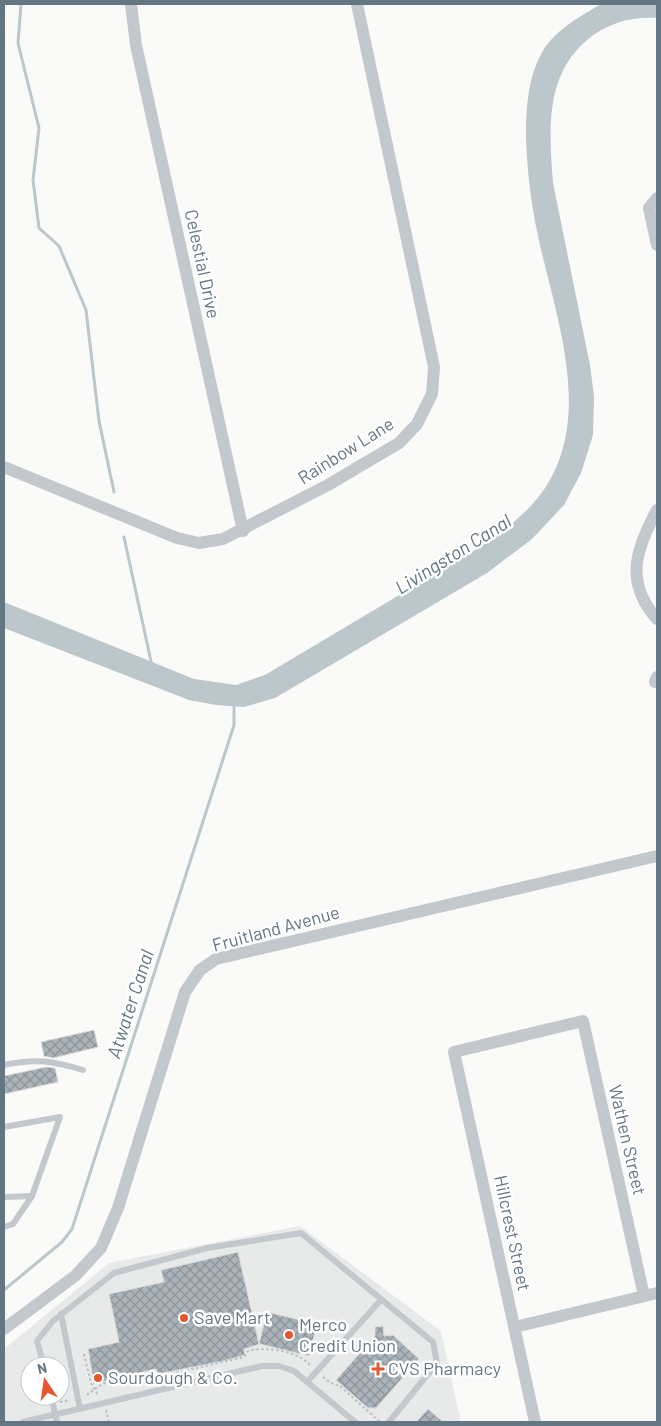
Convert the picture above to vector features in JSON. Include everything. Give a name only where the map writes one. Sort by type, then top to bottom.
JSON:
[{"type":"street","name":"Celestial Drive","points":[[131,4],[136,45],[243,531]]},
{"type":"street","name":"Rainbow Lane","points":[[4,467],[135,522],[177,538],[199,543],[224,539],[243,531],[328,485],[398,443],[417,424],[432,394],[434,367],[357,4]]},
{"type":"street","points":[[657,198],[649,208],[657,246]]},
{"type":"street","points":[[657,510],[645,532],[636,557],[636,576],[643,599],[657,619]]},
{"type":"street","name":"Fruitland Avenue","points":[[4,1330],[75,1276],[101,1248],[118,1208],[185,992],[200,970],[216,959],[657,856]]},
{"type":"street","name":"Hillcrest Street","points":[[536,1422],[454,1052],[583,1021]]},
{"type":"street","name":"Wathen Street","points":[[583,1021],[644,1296]]},
{"type":"street","points":[[515,1327],[657,1293]]},
{"type":"lane","points":[[4,1066],[25,1060],[55,1061],[83,1070]]},
{"type":"lane","points":[[4,1127],[60,1117],[32,1196],[13,1224],[4,1227]]},
{"type":"lane","points":[[4,1198],[32,1196]]},
{"type":"lane","points":[[41,1356],[37,1341],[61,1314],[114,1272],[206,1248],[301,1233],[433,1342],[437,1363],[389,1422]]},
{"type":"lane","points":[[307,1382],[381,1300]]},
{"type":"lane","points":[[61,1314],[80,1409]]},
{"type":"lane","points":[[23,1422],[56,1419],[80,1409],[262,1366],[279,1366],[294,1371],[355,1422]]},
{"type":"lane","points":[[53,1406],[56,1419]]},
{"type":"path","points":[[84,1354],[91,1383],[103,1404],[110,1422]]},
{"type":"shaded area","points":[[601,4],[657,4],[657,18],[623,21],[607,27],[592,36],[576,50],[565,67],[553,103],[551,142],[553,183],[590,365],[594,397],[593,435],[581,473],[564,505],[532,539],[487,573],[275,698],[244,707],[216,705],[189,700],[4,628],[4,602],[194,679],[236,685],[265,675],[482,546],[518,519],[533,504],[545,488],[559,459],[567,429],[569,397],[561,331],[533,212],[526,137],[529,92],[534,70],[549,42],[570,23]]},
{"type":"shaded area","points":[[300,1226],[441,1331],[461,1422],[4,1422],[4,1349],[109,1263]]},
{"type":"building","points":[[94,1030],[98,1047],[53,1058],[44,1056],[41,1042]]},
{"type":"building","points":[[46,1067],[55,1068],[58,1082],[4,1094],[4,1076]]},
{"type":"building","name":"Save Mart","points":[[238,1252],[259,1344],[267,1312],[317,1324],[309,1356],[260,1344],[244,1349],[245,1355],[223,1361],[158,1374],[156,1369],[94,1384],[88,1349],[119,1342],[109,1294],[164,1282],[161,1270]]},
{"type":"building","name":"CVS Pharmacy","points":[[383,1326],[384,1336],[393,1335],[419,1359],[376,1408],[368,1408],[336,1380],[375,1336],[375,1327]]},
{"type":"building","points":[[428,1409],[443,1422],[416,1422]]},
{"type":"waterway","points":[[21,4],[18,43],[39,128],[33,180],[39,228],[59,246],[86,310],[99,421],[114,492]]},
{"type":"waterway","points":[[124,537],[152,666]]},
{"type":"waterway","name":"Atwater Canal","points":[[4,1290],[62,1242],[72,1229],[234,725],[234,703]]},
{"type":"place","name":"Save Mart","points":[[184,1318]]},
{"type":"place","name":"Merco Credit Union","points":[[289,1335]]},
{"type":"place","name":"CVS Pharmacy","points":[[378,1369]]},
{"type":"place","name":"Sourdough & Co.","points":[[98,1378]]},
{"type":"water label","name":"Livingston Canal","points":[[453,554]]}]
